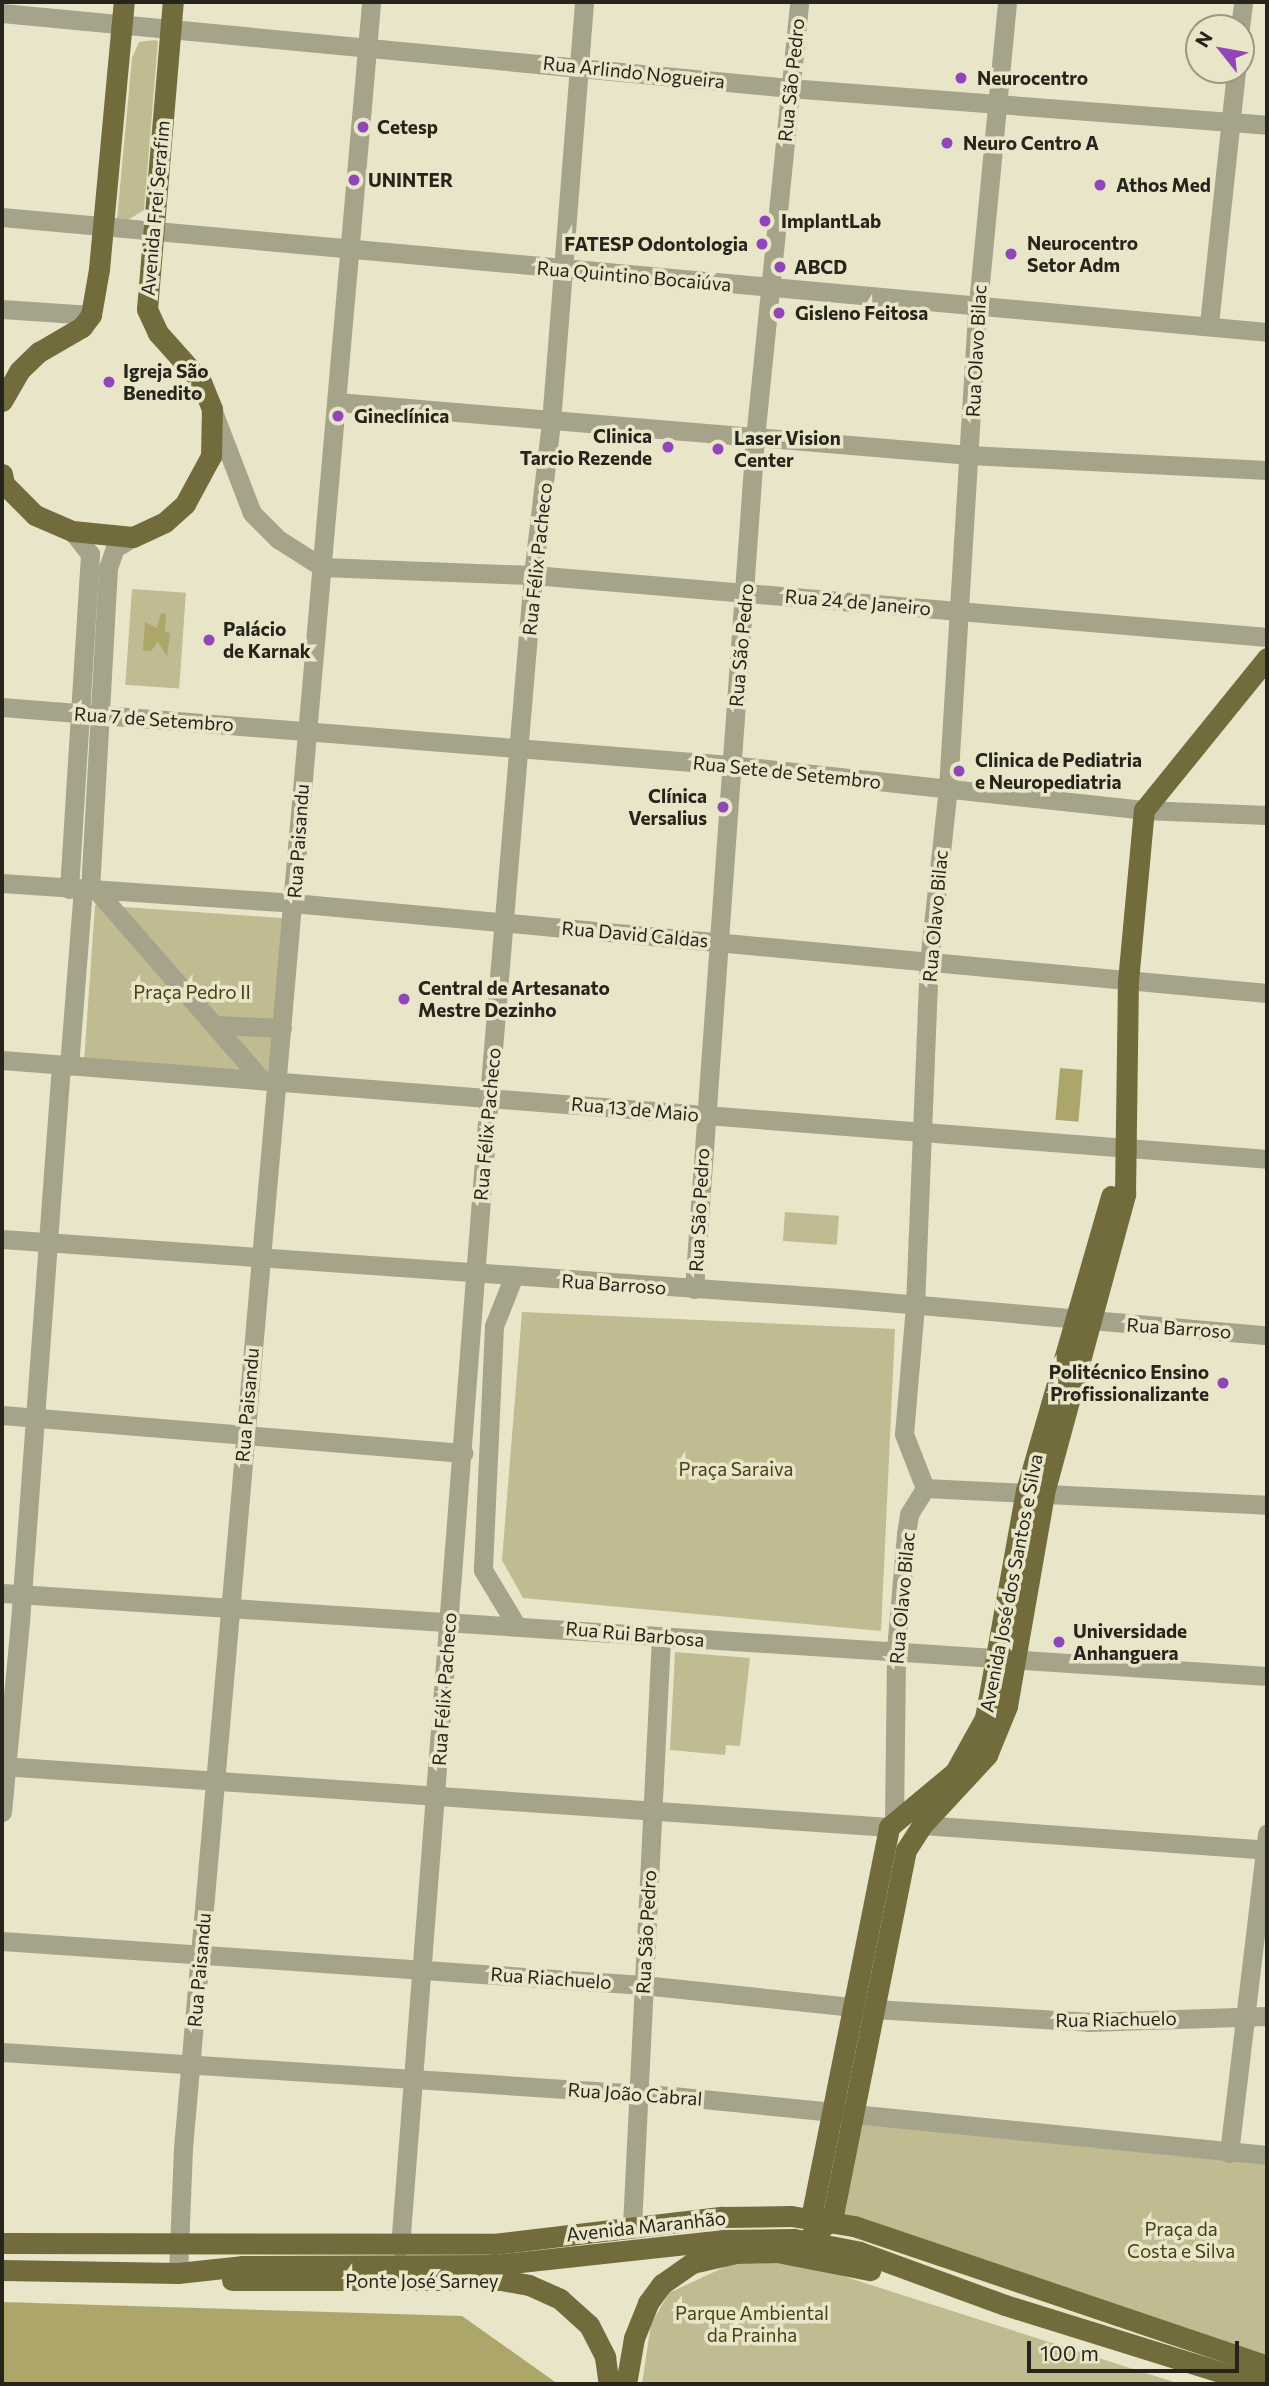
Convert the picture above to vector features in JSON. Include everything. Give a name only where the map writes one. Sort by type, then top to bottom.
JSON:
[{"type":"main road","points":[[2,401],[19,371],[39,352],[75,333],[91,316],[124,2]]},
{"type":"main road","name":"Avenida Frei Serafim","points":[[133,537],[165,522],[202,479],[211,456],[212,409],[200,380],[158,333],[147,309],[150,233],[173,2]]},
{"type":"main road","points":[[2,474],[4,484],[35,514],[72,531],[133,537]]},
{"type":"main road","points":[[1144,810],[1267,658]]},
{"type":"main road","name":"Avenida José dos Santos e Silva","points":[[865,2007],[892,1824],[955,1772],[976,1741],[985,1718],[1005,1658],[1035,1492],[1083,1320],[1125,1194],[1128,981],[1144,810]]},
{"type":"main road","name":"Avenida José dos Santos e Silva","points":[[818,2227],[865,2007],[906,1850],[922,1825],[987,1755],[1007,1706],[1005,1658]]},
{"type":"main road","name":"Avenida Maranhão","points":[[2,2243],[400,2247],[494,2244],[632,2226],[759,2215],[818,2227],[1267,2366]]},
{"type":"main road","name":"Avenida Maranhão","points":[[2,2270],[177,2273],[242,2266],[494,2265],[818,2227],[839,2246],[1004,2305],[1259,2384]]},
{"type":"main road","points":[[626,2384],[639,2319],[655,2292],[680,2268],[736,2253],[777,2252],[852,2264],[962,2301],[1004,2305]]},
{"type":"main road","name":"Ponte José Sarney","points":[[177,2273],[225,2280],[500,2280],[546,2291],[589,2325],[605,2357],[609,2384]]},
{"type":"street","name":"Rua Paisandu","points":[[177,2273],[190,2066],[245,1436],[270,1080],[282,1028],[371,2]]},
{"type":"street","name":"Rua Félix Pacheco","points":[[400,2247],[418,1969],[436,1794],[489,1096],[533,575],[551,422],[584,2]]},
{"type":"street","name":"Rua São Pedro","points":[[694,1289],[716,941],[746,592],[755,438],[799,2]]},
{"type":"street","name":"Rua Olavo Bilac","points":[[892,1824],[896,1649],[909,1514],[925,1488],[904,1434],[915,1306],[929,962],[948,788],[978,304],[1007,2]]},
{"type":"street","name":"Rua Arlindo Nogueira","points":[[2,13],[121,26],[577,65],[789,89],[997,102],[1267,125]]},
{"type":"street","points":[[1209,324],[1235,84]]},
{"type":"street","name":"Rua Quintino Bocaiúva","points":[[2,217],[150,233],[1209,324],[1267,332]]},
{"type":"street","points":[[2,309],[91,316]]},
{"type":"street","points":[[39,352],[48,335],[46,312]]},
{"type":"street","points":[[337,402],[970,456],[1267,470]]},
{"type":"street","points":[[212,409],[252,513],[278,539],[322,567]]},
{"type":"street","points":[[2,1812],[4,1766],[22,1594],[48,1243],[85,890],[92,860],[79,714],[90,554],[72,531]]},
{"type":"street","points":[[133,537],[111,556],[100,716],[85,802],[71,859],[85,890],[270,1080]]},
{"type":"street","name":"Rua 24 de Janeiro","points":[[322,567],[533,575],[1267,637]]},
{"type":"street","points":[[85,624],[106,625]]},
{"type":"street","name":"Rua 7 de Setembro","points":[[2,707],[307,729]]},
{"type":"street","name":"Rua Sete de Setembro","points":[[307,729],[730,765],[1144,810],[1267,815]]},
{"type":"street","points":[[71,859],[92,860]]},
{"type":"street","name":"Rua David Caldas","points":[[2,883],[293,903],[1267,993]]},
{"type":"street","points":[[215,1025],[282,1028]]},
{"type":"street","name":"Rua 13 de Maio","points":[[2,1060],[489,1096],[1125,1150],[1267,1159]]},
{"type":"street","name":"Rua Barroso","points":[[2,1240],[694,1289],[1267,1335]]},
{"type":"street","points":[[513,1278],[494,1326],[483,1570],[516,1623]]},
{"type":"street","points":[[2,1415],[463,1452]]},
{"type":"street","points":[[925,1488],[1267,1505]]},
{"type":"street","name":"Rua Rui Barbosa","points":[[2,1593],[516,1623],[661,1638],[896,1649],[1267,1676]]},
{"type":"street","name":"Rua São Pedro","points":[[632,2226],[661,1638]]},
{"type":"street","points":[[4,1766],[892,1824]]},
{"type":"street","points":[[922,1825],[1266,1844],[1229,2153]]},
{"type":"street","name":"Rua Riachuelo","points":[[2,1941],[643,1985],[865,2007],[1089,2022],[1267,2016]]},
{"type":"street","name":"Rua João Cabral","points":[[2,2052],[637,2094],[1267,2155]]},
{"type":"green space","points":[[158,41],[144,210],[125,222],[117,220],[132,58],[139,42]]},
{"type":"green space","points":[[132,589],[186,593],[179,689],[125,685]]},
{"type":"green space","name":"Praça Pedro II","points":[[95,905],[287,918],[275,1079],[84,1066]]},
{"type":"green space","points":[[785,1212],[839,1216],[837,1245],[783,1241]]},
{"type":"green space","name":"Praça Saraiva","points":[[522,1312],[895,1329],[881,1631],[523,1598],[502,1560]]},
{"type":"green space","points":[[675,1652],[750,1658],[740,1746],[726,1745],[725,1755],[670,1750]]},
{"type":"green space","name":"Praça da Costa e Silva","points":[[860,2121],[1267,2163],[1267,2358],[841,2218]]},
{"type":"green space","name":"Parque Ambiental da Prainha","points":[[776,2262],[821,2269],[1180,2384],[642,2384],[651,2324],[669,2293],[731,2264]]},
{"type":"shaded area","points":[[161,613],[166,614],[165,632],[170,633],[167,657],[158,642],[151,651],[143,650],[145,622],[157,628]]},
{"type":"shaded area","points":[[1060,1068],[1083,1070],[1078,1122],[1055,1120]]},
{"type":"shaded area","points":[[2,2302],[462,2316],[558,2384],[2,2384]]},
{"type":"place","name":"Neurocentro","points":[[961,78]]},
{"type":"place","name":"Cetesp","points":[[363,127]]},
{"type":"place","name":"Neuro Centro A","points":[[947,143]]},
{"type":"place","name":"UNINTER","points":[[354,180]]},
{"type":"place","name":"Athos Med","points":[[1100,185]]},
{"type":"place","name":"ImplantLab","points":[[765,221]]},
{"type":"place","name":"FATESP Odontologia","points":[[762,244]]},
{"type":"place","name":"Neurocentro Setor Adm","points":[[1011,254]]},
{"type":"place","name":"ABCD","points":[[780,267]]},
{"type":"place","name":"Gisleno Feitosa","points":[[779,313]]},
{"type":"place","name":"Igreja São Benedito","points":[[109,382]]},
{"type":"place","name":"Gineclínica","points":[[338,416]]},
{"type":"place","name":"Clinica Tarcio Rezende","points":[[668,447]]},
{"type":"place","name":"Laser Vision Center","points":[[718,449]]},
{"type":"place","name":"Palácio de Karnak","points":[[209,640]]},
{"type":"place","name":"Clinica de Pediatria e Neuropediatria","points":[[959,771]]},
{"type":"place","name":"Clínica Versalius","points":[[723,807]]},
{"type":"place","name":"Central de Artesanato Mestre Dezinho","points":[[404,999]]},
{"type":"place","name":"Politécnico Ensino Profissionalizante","points":[[1223,1383]]},
{"type":"place","name":"Universidade Anhanguera","points":[[1059,1642]]}]
